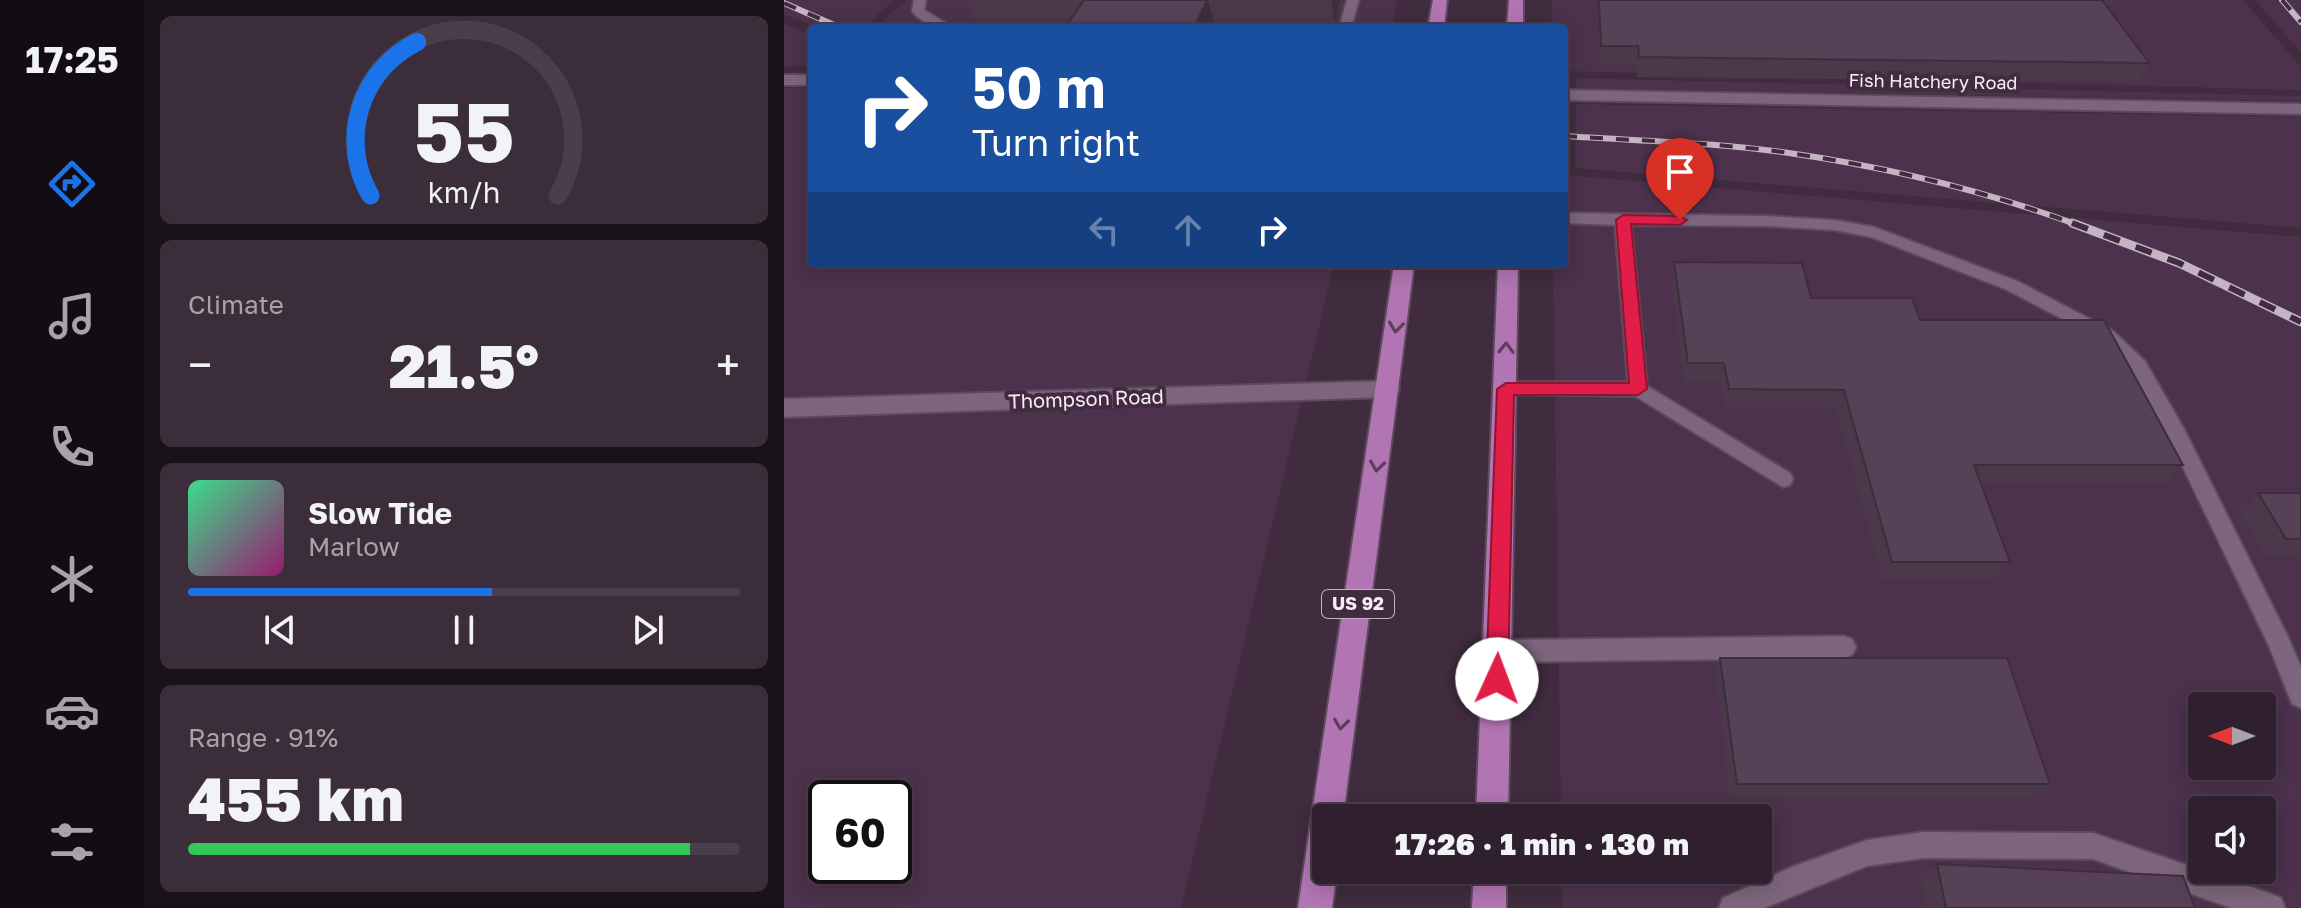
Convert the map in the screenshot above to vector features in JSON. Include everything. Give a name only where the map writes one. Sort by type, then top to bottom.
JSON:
[{"type":"main road","points":[[1437,24],[1440,0]]},
{"type":"main road","points":[[1515,24],[1516,0]]},
{"type":"main road","name":"US 92","points":[[1329,804],[1403,268]]},
{"type":"main road","points":[[1493,804],[1508,268]]},
{"type":"main road","points":[[1315,908],[1318,884]]},
{"type":"main road","points":[[1489,908],[1490,884]]},
{"type":"street","points":[[784,80],[808,80]]},
{"type":"street","name":"Fish Hatchery Road","points":[[1568,95],[2301,109]]},
{"type":"street","name":"Thompson Road","points":[[784,408],[1388,389]]},
{"type":"lane","points":[[920,0],[918,11],[939,24]]},
{"type":"lane","points":[[1346,24],[1353,0]]},
{"type":"lane","points":[[1568,218],[1766,221],[1834,225],[1874,232],[2011,285],[2107,335],[2136,361],[2174,429],[2279,643],[2301,696]]},
{"type":"lane","points":[[1623,220],[1638,389]]},
{"type":"lane","points":[[1506,389],[1638,389],[1783,479]]},
{"type":"lane","points":[[1498,651],[1844,647]]},
{"type":"lane","points":[[1733,908],[1792,881],[1867,853],[1924,845],[2093,846],[2271,908]]},
{"type":"shaded area","points":[[784,0],[894,0],[870,24],[809,24],[784,15]]},
{"type":"shaded area","points":[[906,0],[1397,0],[1392,24],[882,22]]},
{"type":"shaded area","points":[[1552,0],[2243,0],[2301,67],[2301,90],[1568,71],[1568,24],[1551,24]]},
{"type":"shaded area","points":[[2255,0],[2301,0],[2301,52]]},
{"type":"shaded area","points":[[784,24],[808,33],[808,66],[784,66]]},
{"type":"shaded area","points":[[1576,78],[2301,96],[2301,101],[1576,88]]},
{"type":"shaded area","points":[[784,88],[808,88],[808,268],[1333,268],[1181,908],[784,908]]},
{"type":"shaded area","points":[[1576,104],[2301,117],[2301,228],[1575,168]]},
{"type":"shaded area","points":[[1568,175],[2301,237],[2301,908],[1562,908],[1562,884],[1772,884],[1772,804],[1561,804],[1553,268],[1568,268]]},
{"type":"building","points":[[1084,0],[1207,0],[1196,24],[1068,24]]},
{"type":"building","points":[[1599,0],[2102,0],[2149,63],[1639,57],[1638,46],[1601,46]]},
{"type":"building","points":[[1674,262],[1802,263],[1811,298],[1912,298],[1920,320],[2104,320],[2183,465],[1974,465],[2010,562],[1892,562],[1844,390],[1729,389],[1724,363],[1688,363]]},
{"type":"building","points":[[2258,493],[2301,493],[2301,539],[2286,539]]},
{"type":"building","points":[[1720,658],[2007,658],[2050,784],[1737,784]]},
{"type":"building","points":[[1937,864],[2183,876],[2195,908],[1946,908]]},
{"type":"railway","points":[[2282,0],[2301,22]]},
{"type":"railway","points":[[784,3],[832,24]]},
{"type":"railway","points":[[1568,136],[1733,146],[1826,159],[1972,191],[2078,225]]},
{"type":"railway","points":[[2072,223],[2179,263],[2301,322]]},
{"type":"route","points":[[1497,679],[1506,389],[1638,389],[1623,220],[1680,220]]}]
